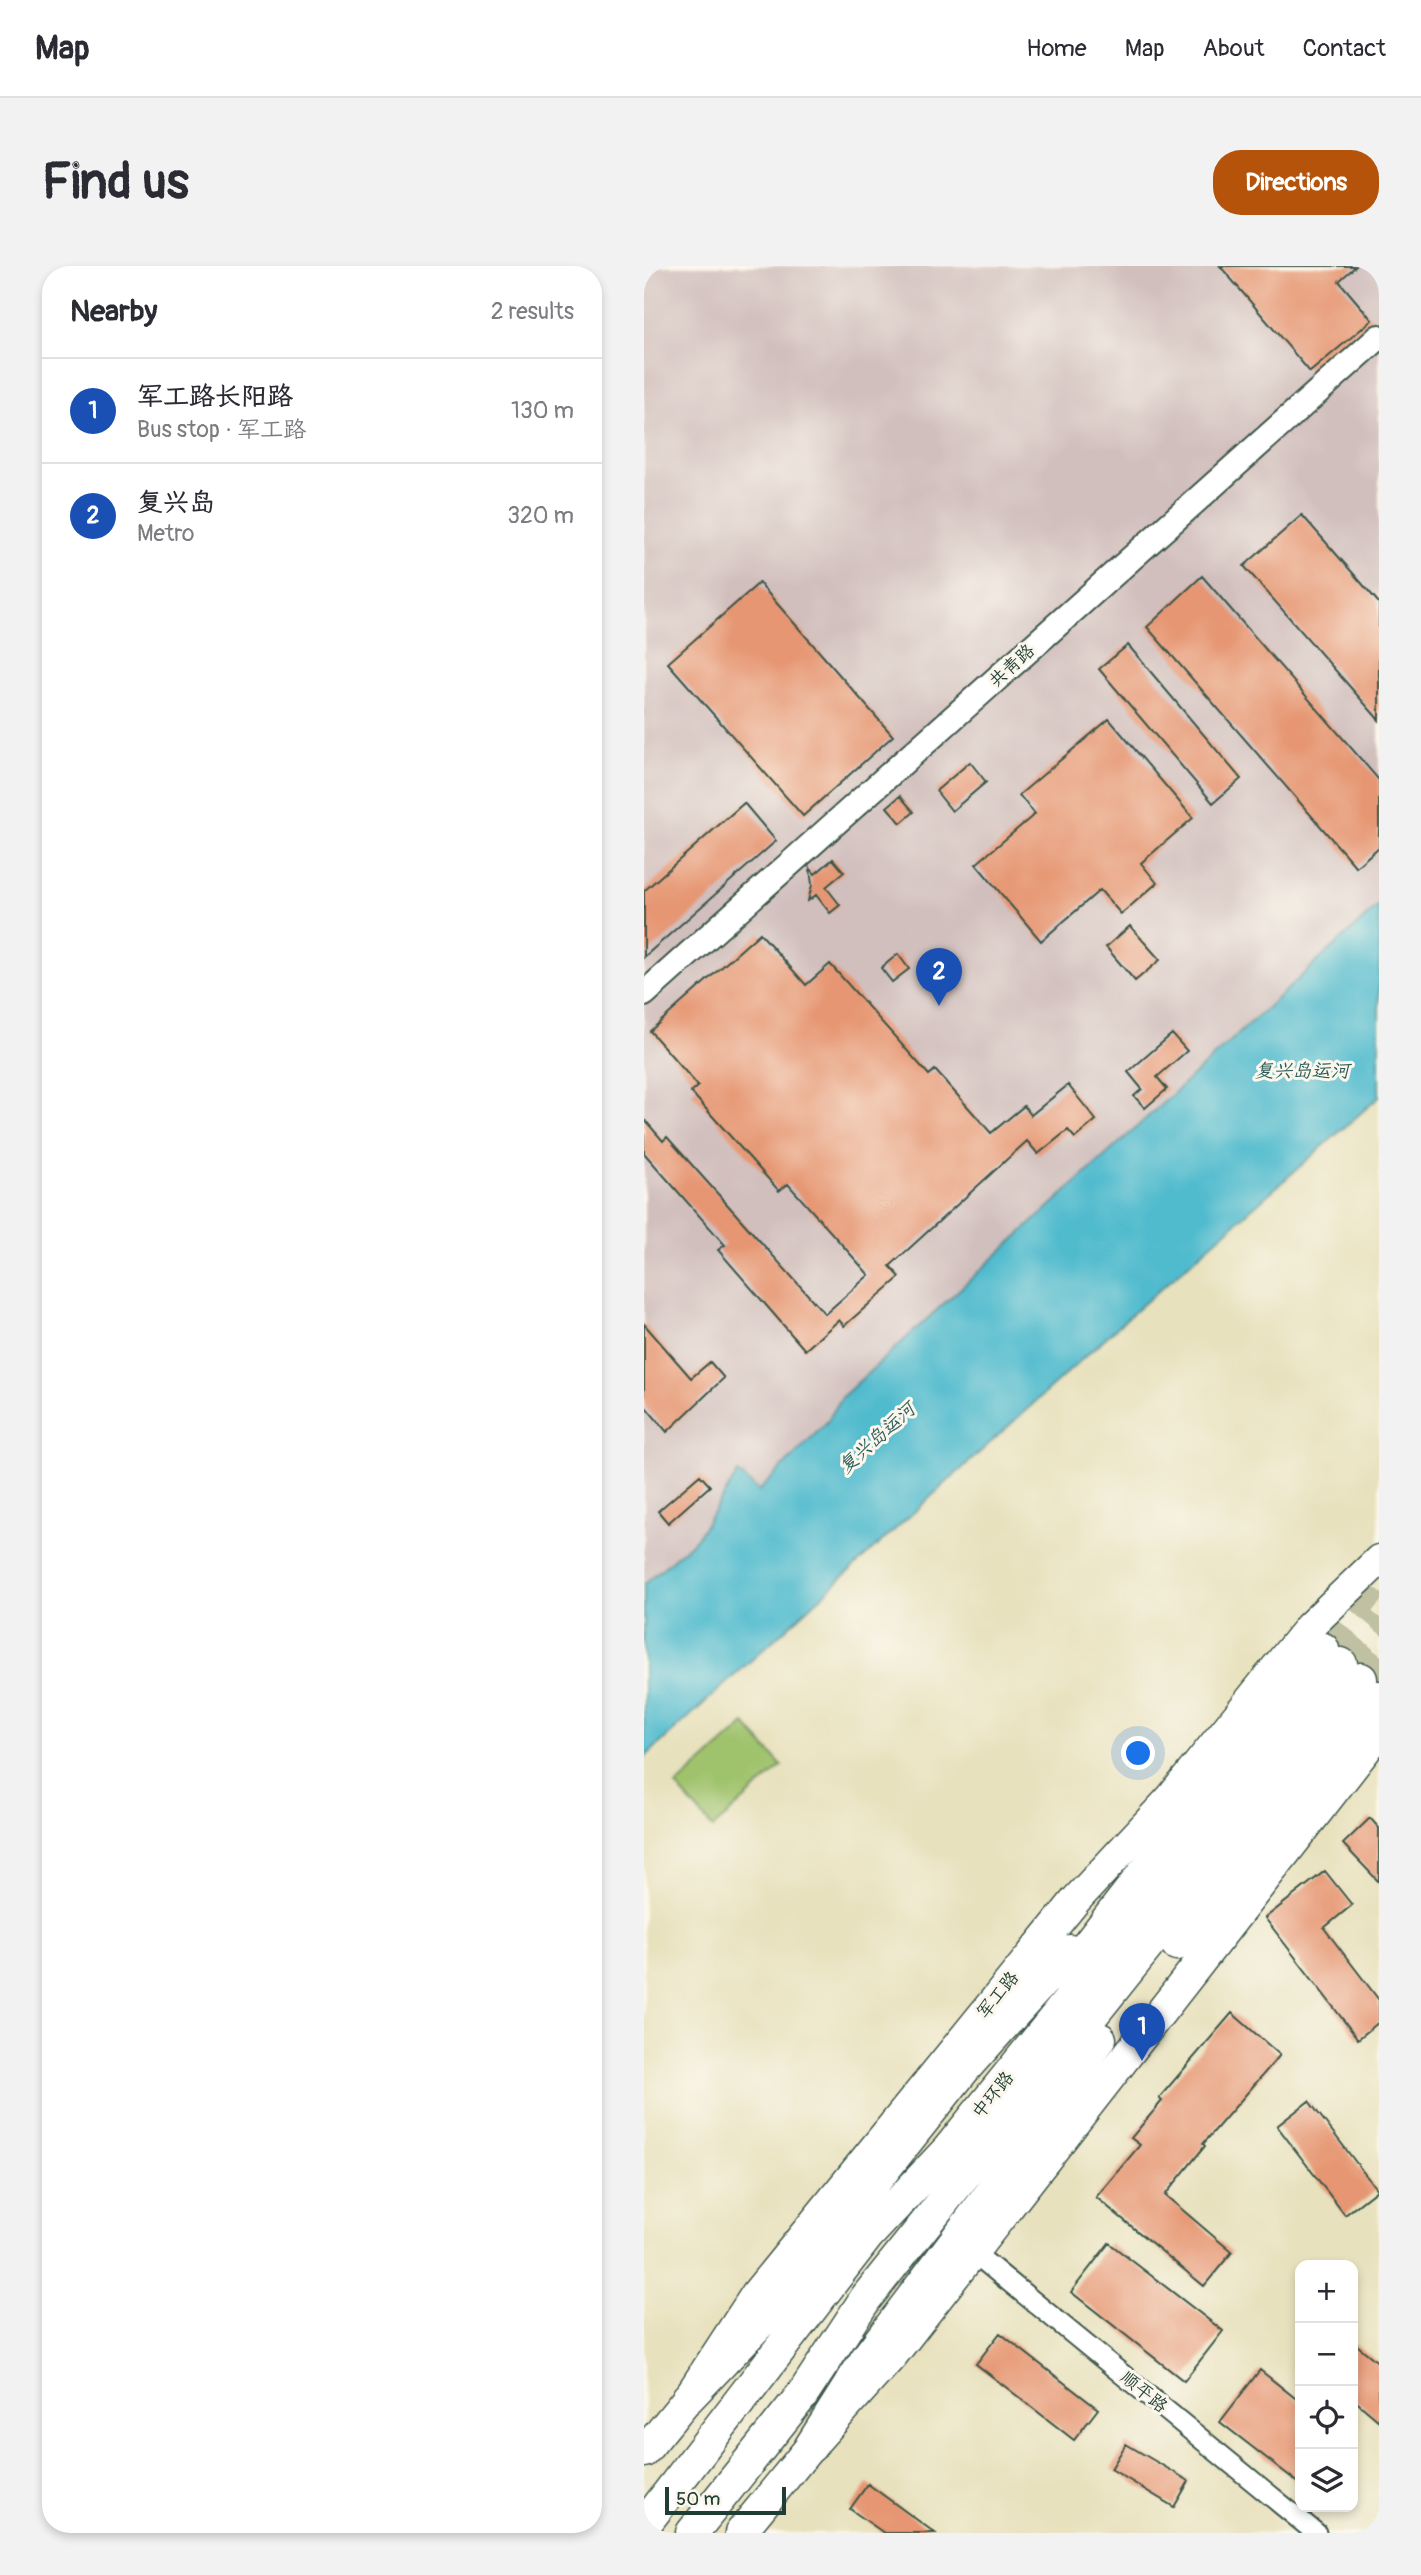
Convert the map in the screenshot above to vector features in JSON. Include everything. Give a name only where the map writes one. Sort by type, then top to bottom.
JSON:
[{"type":"highway","points":[[688,2398],[773,2309],[964,2069],[1045,1976],[1133,1884],[1351,1672]]},
{"type":"highway","points":[[811,2446],[867,2358],[989,2196],[1105,2032],[1351,1672]]},
{"type":"highway","name":"中环路","points":[[644,2525],[868,2235],[966,2128],[1351,1672]]},
{"type":"highway","name":"中环路","points":[[692,2533],[803,2394],[866,2298],[1351,1672]]},
{"type":"highway","points":[[868,2235],[934,2136],[1055,1987],[1133,1884]]},
{"type":"highway","points":[[803,2394],[881,2310],[1105,2032]]},
{"type":"main road","name":"军工路","points":[[644,2452],[688,2398],[756,2294],[1076,1899],[1171,1798],[1309,1627],[1379,1560]]},
{"type":"main road","points":[[740,2533],[811,2446],[892,2356],[1379,1733]]},
{"type":"street","name":"共青路","points":[[644,994],[1379,337]]},
{"type":"street","name":"顺平路","points":[[973,2252],[1316,2533]]},
{"type":"shaded area","points":[[644,266],[1379,266],[1379,905],[842,1397],[827,1422],[758,1491],[738,1473],[696,1539],[644,1584]]},
{"type":"green space","points":[[745,1724],[782,1766],[713,1828],[676,1786]]},
{"type":"water","name":"复兴岛运河","points":[[1379,905],[1379,1097],[1125,1320],[644,1758],[644,1584],[696,1539],[738,1473],[759,1491],[827,1422],[842,1397]]},
{"type":"building","points":[[1220,266],[1356,266],[1339,281],[1372,320],[1310,372]]},
{"type":"building","points":[[1302,515],[1379,603],[1379,720],[1244,566]]},
{"type":"building","points":[[1202,576],[1379,780],[1379,847],[1356,867],[1147,627]]},
{"type":"building","points":[[759,583],[893,736],[803,816],[668,663]]},
{"type":"building","points":[[1128,645],[1241,779],[1213,803],[1099,669]]},
{"type":"building","points":[[1109,719],[1193,818],[1141,863],[1157,883],[1121,914],[1100,890],[1041,941],[976,864],[1035,814],[1019,795]]},
{"type":"building","points":[[970,762],[986,782],[952,811],[936,791]]},
{"type":"building","points":[[900,796],[914,812],[901,823],[887,807]]},
{"type":"building","points":[[744,803],[776,841],[644,957],[644,891]]},
{"type":"building","points":[[833,859],[844,872],[826,887],[840,905],[830,913],[816,895],[808,901],[812,885],[810,868],[815,874]]},
{"type":"building","points":[[1130,926],[1160,960],[1135,981],[1106,947]]},
{"type":"building","points":[[760,933],[806,985],[830,964],[929,1075],[935,1070],[991,1133],[1024,1106],[1031,1115],[1068,1085],[1096,1120],[1075,1138],[1068,1130],[1038,1154],[1027,1141],[890,1266],[900,1277],[844,1326],[839,1320],[805,1350],[718,1250],[725,1245],[644,1153],[644,1119],[663,1141],[667,1137],[825,1314],[869,1275],[788,1184],[779,1191],[691,1092],[698,1086],[650,1031]]},
{"type":"building","points":[[898,954],[909,969],[892,982],[881,968]]},
{"type":"building","points":[[1172,1034],[1187,1051],[1157,1077],[1167,1089],[1145,1108],[1134,1096],[1142,1089],[1128,1072]]},
{"type":"building","points":[[644,1324],[691,1378],[710,1362],[724,1378],[667,1432],[644,1405]]},
{"type":"building","points":[[700,1475],[710,1486],[668,1523],[658,1511]]},
{"type":"building","points":[[1370,1818],[1379,1828],[1379,1882],[1343,1844]]},
{"type":"building","points":[[1325,1871],[1352,1905],[1324,1928],[1379,2000],[1379,2022],[1358,2039],[1265,1918]]},
{"type":"building","points":[[1232,2013],[1280,2055],[1203,2144],[1205,2146],[1165,2195],[1232,2252],[1204,2286],[1096,2197],[1140,2145],[1131,2138],[1162,2101],[1159,2098]]},
{"type":"building","points":[[1309,2101],[1377,2190],[1345,2215],[1277,2126]]},
{"type":"building","points":[[1109,2243],[1223,2331],[1184,2381],[1071,2292]]},
{"type":"building","points":[[1000,2333],[1098,2409],[1074,2440],[976,2364]]},
{"type":"building","points":[[1358,2346],[1379,2363],[1379,2421],[1358,2403]]},
{"type":"building","points":[[1260,2370],[1295,2398],[1295,2480],[1220,2422]]},
{"type":"building","points":[[1126,2444],[1189,2481],[1174,2507],[1111,2469]]},
{"type":"building","points":[[868,2484],[935,2533],[884,2533],[850,2509]]},
{"type":"tunnel","points":[[1323,1649],[1379,1577]]},
{"type":"tunnel","points":[[1341,1664],[1379,1617]]},
{"type":"tunnel","points":[[1361,1679],[1379,1654]]},
{"type":"place","name":"复兴岛","points":[[939,1006]]},
{"type":"place","name":"军工路长阳路","points":[[1142,2061]]}]
